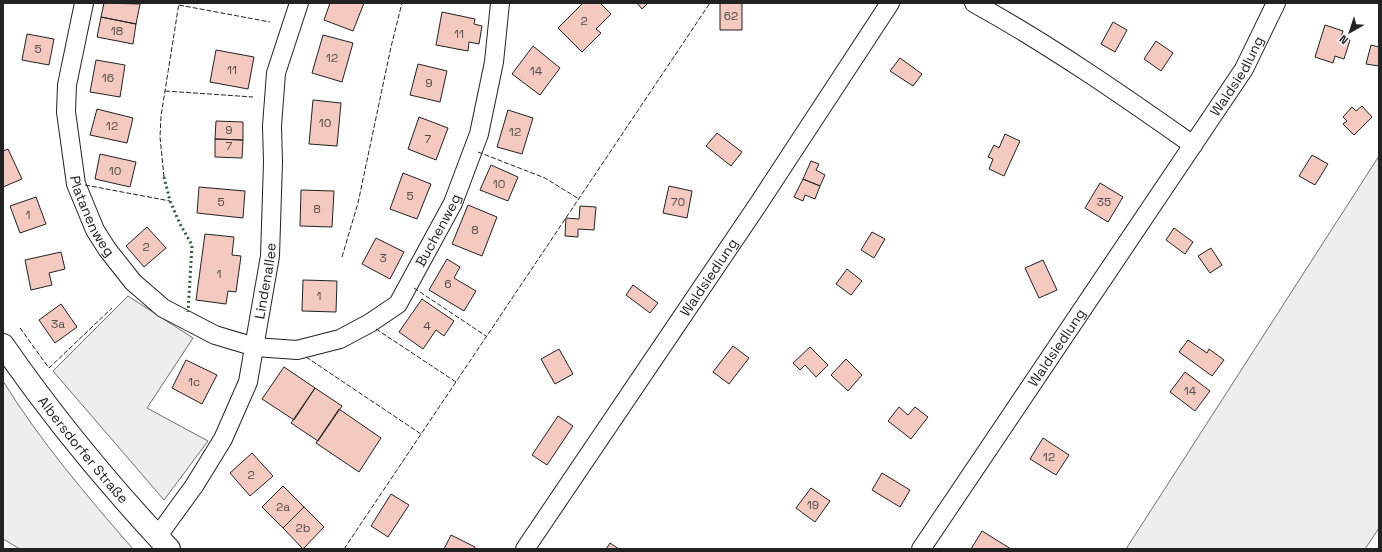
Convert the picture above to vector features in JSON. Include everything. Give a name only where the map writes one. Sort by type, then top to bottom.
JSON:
[{"type":"street","name":"Platanenweg","points":[[84,3],[67,85],[66,112],[76,184],[95,230],[107,249],[133,282],[163,308],[215,335],[255,347]]},
{"type":"street","name":"Lindenallee","points":[[163,543],[194,486],[223,439],[248,382],[270,256],[273,162],[272,126],[276,73],[299,3]]},
{"type":"street","name":"Buchenweg","points":[[255,347],[297,350],[340,339],[370,323],[398,304],[453,203],[479,134],[494,62],[500,3]]},
{"type":"street","name":"Waldsiedlung","points":[[525,549],[754,210],[890,3]]},
{"type":"street","points":[[974,3],[1021,29],[1095,77],[1193,145]]},
{"type":"street","name":"Waldsiedlung","points":[[921,549],[1244,69],[1276,3]]},
{"type":"street","name":"Albersdorfer Straße","points":[[3,345],[30,384],[89,458],[163,543]]},
{"type":"shaded area","points":[[1379,156],[1379,528],[1365,549],[1126,549]]},
{"type":"shaded area","points":[[128,296],[193,338],[147,408],[208,441],[164,500],[53,371]]},
{"type":"shaded area","points":[[3,381],[48,447],[133,549],[20,549],[3,539]]},
{"type":"building","points":[[104,3],[140,4],[136,24],[101,17]]},
{"type":"building","points":[[330,3],[364,3],[353,31],[324,20]]},
{"type":"building","points":[[583,3],[600,3],[611,14],[596,29],[601,33],[582,52],[558,28]]},
{"type":"building","points":[[637,3],[648,3],[642,9]]},
{"type":"building","points":[[720,3],[742,3],[742,30],[720,30]]},
{"type":"building","points":[[442,12],[475,19],[474,24],[482,26],[479,44],[469,42],[468,51],[436,45]]},
{"type":"building","points":[[101,17],[136,24],[133,44],[97,37]]},
{"type":"building","points":[[1113,22],[1127,30],[1115,52],[1101,44]]},
{"type":"building","points":[[1325,25],[1343,31],[1341,37],[1350,40],[1344,59],[1335,56],[1333,63],[1315,57]]},
{"type":"building","points":[[27,34],[54,39],[49,65],[22,60]]},
{"type":"building","points":[[323,35],[353,43],[342,82],[312,73]]},
{"type":"building","points":[[1156,41],[1173,53],[1161,71],[1144,59]]},
{"type":"building","points":[[1371,45],[1379,47],[1379,66],[1366,64]]},
{"type":"building","points":[[533,46],[560,68],[540,95],[512,74]]},
{"type":"building","points":[[216,50],[254,57],[248,89],[210,82]]},
{"type":"building","points":[[900,58],[922,74],[913,86],[890,71]]},
{"type":"building","points":[[96,60],[125,65],[120,97],[90,92]]},
{"type":"building","points":[[418,64],[447,71],[440,102],[410,95]]},
{"type":"building","points":[[313,100],[341,103],[337,146],[309,144]]},
{"type":"building","points":[[1362,106],[1372,117],[1354,135],[1343,124],[1347,121],[1343,117],[1352,107],[1356,111]]},
{"type":"building","points":[[97,109],[133,118],[127,143],[90,135]]},
{"type":"building","points":[[508,110],[533,118],[522,154],[497,147]]},
{"type":"building","points":[[419,117],[448,128],[436,160],[408,149]]},
{"type":"building","points":[[216,121],[243,122],[243,140],[215,139]]},
{"type":"building","points":[[717,133],[742,152],[731,166],[706,146]]},
{"type":"building","points":[[1005,134],[1020,141],[1004,176],[989,169],[993,159],[988,157],[994,145],[999,148]]},
{"type":"building","points":[[215,139],[243,140],[242,158],[215,157]]},
{"type":"building","points":[[8,149],[22,179],[3,187],[3,151]]},
{"type":"building","points":[[100,154],[136,162],[130,187],[95,179]]},
{"type":"building","points":[[1312,155],[1328,164],[1315,185],[1299,176]]},
{"type":"building","points":[[811,161],[819,164],[816,170],[825,175],[820,186],[803,179]]},
{"type":"building","points":[[491,165],[518,177],[508,201],[480,190]]},
{"type":"building","points":[[403,173],[431,184],[417,219],[390,209]]},
{"type":"building","points":[[803,179],[820,186],[815,199],[805,195],[803,201],[794,197]]},
{"type":"building","points":[[1100,183],[1123,197],[1108,222],[1085,208]]},
{"type":"building","points":[[669,186],[692,191],[687,218],[663,213]]},
{"type":"building","points":[[199,187],[245,191],[243,218],[197,213]]},
{"type":"building","points":[[301,190],[334,191],[332,227],[300,226]]},
{"type":"building","points":[[36,197],[46,224],[20,233],[10,206]]},
{"type":"building","points":[[468,205],[497,217],[482,256],[452,244]]},
{"type":"building","points":[[580,206],[596,207],[594,230],[578,229],[578,237],[565,236],[566,218],[579,219]]},
{"type":"building","points":[[147,227],[166,248],[144,267],[126,246]]},
{"type":"building","points":[[1174,228],[1193,242],[1185,254],[1166,240]]},
{"type":"building","points":[[872,232],[885,239],[874,258],[861,250]]},
{"type":"building","points":[[205,234],[234,237],[232,255],[241,256],[236,292],[228,291],[226,304],[196,300]]},
{"type":"building","points":[[376,238],[404,252],[390,279],[362,264]]},
{"type":"building","points":[[1211,248],[1222,265],[1210,273],[1198,256]]},
{"type":"building","points":[[61,252],[65,269],[49,273],[52,285],[31,290],[25,260]]},
{"type":"building","points":[[447,259],[460,267],[454,278],[476,291],[464,311],[429,290]]},
{"type":"building","points":[[1043,260],[1057,290],[1039,298],[1025,268]]},
{"type":"building","points":[[847,269],[862,281],[851,295],[836,284]]},
{"type":"building","points":[[303,280],[337,281],[336,312],[302,311]]},
{"type":"building","points":[[633,285],[658,303],[650,313],[626,295]]},
{"type":"building","points":[[422,299],[454,321],[444,336],[436,330],[423,349],[399,332]]},
{"type":"building","points":[[61,304],[77,327],[55,343],[39,320]]},
{"type":"building","points":[[1188,340],[1207,353],[1209,349],[1224,360],[1212,376],[1179,352]]},
{"type":"building","points":[[733,346],[749,358],[729,384],[713,372]]},
{"type":"building","points":[[810,347],[828,365],[816,377],[805,365],[800,370],[793,363]]},
{"type":"building","points":[[559,349],[573,374],[555,384],[541,359]]},
{"type":"building","points":[[846,359],[862,375],[848,391],[831,375]]},
{"type":"building","points":[[186,360],[217,375],[202,404],[172,388]]},
{"type":"building","points":[[284,367],[315,388],[294,420],[262,399]]},
{"type":"building","points":[[1185,372],[1210,391],[1195,411],[1170,392]]},
{"type":"building","points":[[315,388],[342,406],[318,441],[291,423]]},
{"type":"building","points":[[899,407],[908,415],[915,407],[928,417],[911,439],[888,421]]},
{"type":"building","points":[[339,409],[381,438],[359,472],[316,443]]},
{"type":"building","points":[[558,416],[573,426],[547,465],[532,455]]},
{"type":"building","points":[[1043,438],[1069,455],[1056,475],[1030,459]]},
{"type":"building","points":[[252,453],[273,476],[250,496],[230,473]]},
{"type":"building","points":[[882,473],[910,490],[900,507],[872,490]]},
{"type":"building","points":[[283,486],[304,507],[283,528],[262,507]]},
{"type":"building","points":[[811,488],[830,501],[815,522],[796,508]]},
{"type":"building","points":[[391,494],[409,505],[388,537],[371,526]]},
{"type":"building","points":[[304,507],[324,527],[303,549],[283,528]]},
{"type":"building","points":[[982,531],[1011,549],[971,549]]},
{"type":"building","points":[[451,535],[475,547],[474,549],[444,549]]},
{"type":"building","points":[[610,543],[619,549],[606,549]]},
{"type":"hedge","points":[[164,177],[170,201],[180,224],[192,245],[188,312]]},
{"type":"fence","points":[[164,177],[160,137],[161,116],[179,3]]},
{"type":"fence","points":[[342,257],[358,203],[391,47],[402,3]]},
{"type":"fence","points":[[344,549],[710,3]]},
{"type":"fence","points":[[179,5],[270,22]]},
{"type":"fence","points":[[165,91],[253,97]]},
{"type":"fence","points":[[478,152],[545,178],[579,199]]},
{"type":"fence","points":[[85,185],[170,201]]},
{"type":"fence","points":[[414,288],[486,336]]},
{"type":"fence","points":[[20,328],[49,368],[112,308]]},
{"type":"fence","points":[[376,329],[456,382]]},
{"type":"fence","points":[[306,357],[421,434]]}]
